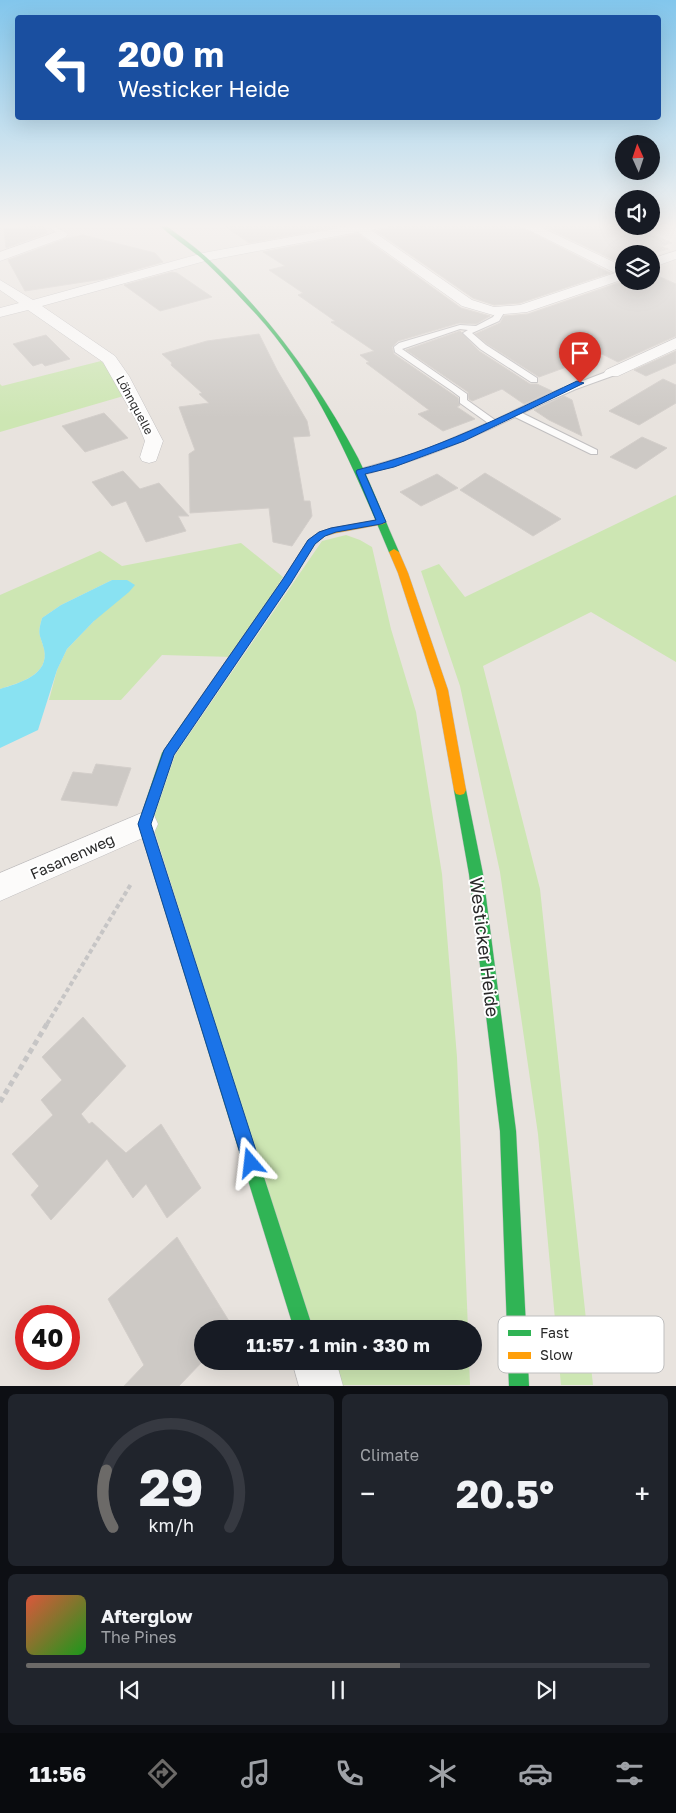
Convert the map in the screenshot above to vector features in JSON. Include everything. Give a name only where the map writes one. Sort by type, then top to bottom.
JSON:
[{"type":"street","name":"Löhnquelle","points":[[7,289],[109,359],[121,376],[154,441],[149,458]]},
{"type":"street","points":[[0,313],[87,289]]},
{"type":"street","name":"Westicker Heide","points":[[234,289],[259,314],[285,346],[331,417],[360,472],[403,573],[442,690],[476,874],[508,1131],[516,1316]]},
{"type":"street","points":[[446,289],[467,303],[492,311],[522,309],[580,289]]},
{"type":"street","points":[[612,373],[676,343]]},
{"type":"street","points":[[301,1320],[148,837],[168,753],[287,581],[311,542],[322,534],[334,530],[381,522]]},
{"type":"street","name":"Fasanenweg","points":[[0,888],[148,837]]},
{"type":"street","points":[[317,1370],[321,1386]]},
{"type":"street","name":"Westicker Heide","points":[[518,1373],[519,1386]]},
{"type":"lane","points":[[501,311],[496,320],[467,333],[470,338],[534,380]]},
{"type":"lane","points":[[476,328],[460,327],[402,345],[398,347],[398,350],[455,389],[464,396],[463,401],[494,423]]},
{"type":"lane","points":[[360,472],[427,453],[516,414],[580,383],[612,373]]},
{"type":"lane","points":[[516,414],[594,452]]},
{"type":"path","points":[[0,1102],[148,837]]},
{"type":"green space","points":[[101,361],[127,395],[0,432],[0,384],[2,386]]},
{"type":"green space","points":[[676,495],[676,662],[591,612],[483,666],[540,889],[586,1316],[555,1316],[538,1134],[500,872],[460,686],[421,571],[439,564],[465,597]]},
{"type":"green space","points":[[346,535],[372,547],[391,629],[416,712],[442,874],[457,1057],[468,1320],[308,1320],[152,823],[175,755],[322,541]]},
{"type":"green space","points":[[241,543],[283,577],[233,657],[162,655],[121,700],[49,700],[57,670],[67,649],[94,621],[112,580],[61,605],[42,618],[39,632],[45,658],[38,672],[24,681],[0,689],[0,595],[100,551],[122,566]]},
{"type":"green space","points":[[325,1370],[469,1370],[470,1385],[329,1385]]},
{"type":"green space","points":[[560,1373],[592,1373],[593,1385],[561,1385]]},
{"type":"water","points":[[112,580],[127,580],[135,585],[94,621],[67,649],[57,670],[38,730],[0,748],[0,689],[24,681],[38,672],[45,658],[39,632],[42,618],[61,605]]},
{"type":"building","points":[[24,289],[40,289],[25,291]]},
{"type":"building","points":[[129,289],[200,289],[212,297],[160,311]]},
{"type":"building","points":[[297,289],[434,289],[461,308],[490,316],[476,324],[459,323],[398,341],[392,347],[394,354],[458,398],[460,405],[457,407],[475,419],[443,431],[418,414],[429,410],[366,363],[369,362],[360,355],[374,351],[331,322],[335,321],[298,295],[303,293]]},
{"type":"building","points":[[460,289],[563,289],[520,303],[494,305],[473,298]]},
{"type":"building","points":[[602,289],[676,289],[676,336],[618,362],[602,354],[539,377],[487,344],[475,334],[500,323],[504,316],[528,314]]},
{"type":"building","points":[[460,331],[479,351],[530,384],[537,384],[552,391],[524,404],[502,389],[472,401],[469,399],[468,392],[406,350]]},
{"type":"building","points":[[259,334],[277,370],[307,421],[310,436],[293,437],[304,501],[310,501],[312,516],[292,546],[273,542],[269,508],[190,513],[189,454],[195,450],[179,407],[209,403],[199,394],[202,393],[171,365],[172,363],[162,354],[207,341]]},
{"type":"building","points":[[46,335],[70,359],[45,366],[42,363],[33,366],[13,344]]},
{"type":"building","points":[[676,351],[676,363],[646,376],[634,370]]},
{"type":"building","points":[[663,379],[676,385],[676,403],[639,425],[609,411]]},
{"type":"building","points":[[564,396],[572,400],[582,436],[549,420],[534,410]]},
{"type":"building","points":[[104,413],[128,438],[85,452],[62,426]]},
{"type":"building","points":[[642,437],[667,448],[636,469],[610,457]]},
{"type":"building","points":[[123,471],[140,489],[159,483],[189,516],[178,516],[186,531],[146,542],[126,501],[112,506],[92,482]]},
{"type":"building","points":[[485,473],[561,519],[533,536],[460,490]]},
{"type":"building","points":[[437,474],[458,488],[421,506],[400,492]]},
{"type":"building","points":[[96,764],[131,768],[117,806],[61,800],[73,772],[92,774]]},
{"type":"building","points":[[83,1017],[126,1066],[81,1114],[89,1124],[92,1122],[126,1153],[161,1124],[201,1188],[167,1218],[146,1184],[133,1198],[107,1159],[51,1220],[31,1195],[39,1186],[12,1154],[53,1115],[41,1100],[62,1080],[42,1057]]},
{"type":"building","points":[[177,1237],[228,1320],[194,1320],[194,1370],[179,1386],[124,1386],[144,1365],[108,1299]]},
{"type":"traffic: fast","points":[[234,289],[259,314],[285,346],[312,386],[354,459],[394,552]]},
{"type":"traffic: fast","points":[[190,721],[168,753],[144,824],[301,1320]]},
{"type":"traffic: fast","points":[[460,790],[476,874],[508,1131],[516,1316]]},
{"type":"traffic: fast","points":[[518,1373],[519,1386]]},
{"type":"traffic: slow","points":[[190,721],[287,581],[311,542],[322,534],[334,530],[381,522]]},
{"type":"traffic: slow","points":[[394,552],[403,573],[442,690],[460,790]]},
{"type":"route","points":[[251,1163],[144,824],[168,753],[287,581],[311,542],[322,534],[334,530],[381,522],[360,472],[427,453],[516,414],[580,383]]}]
